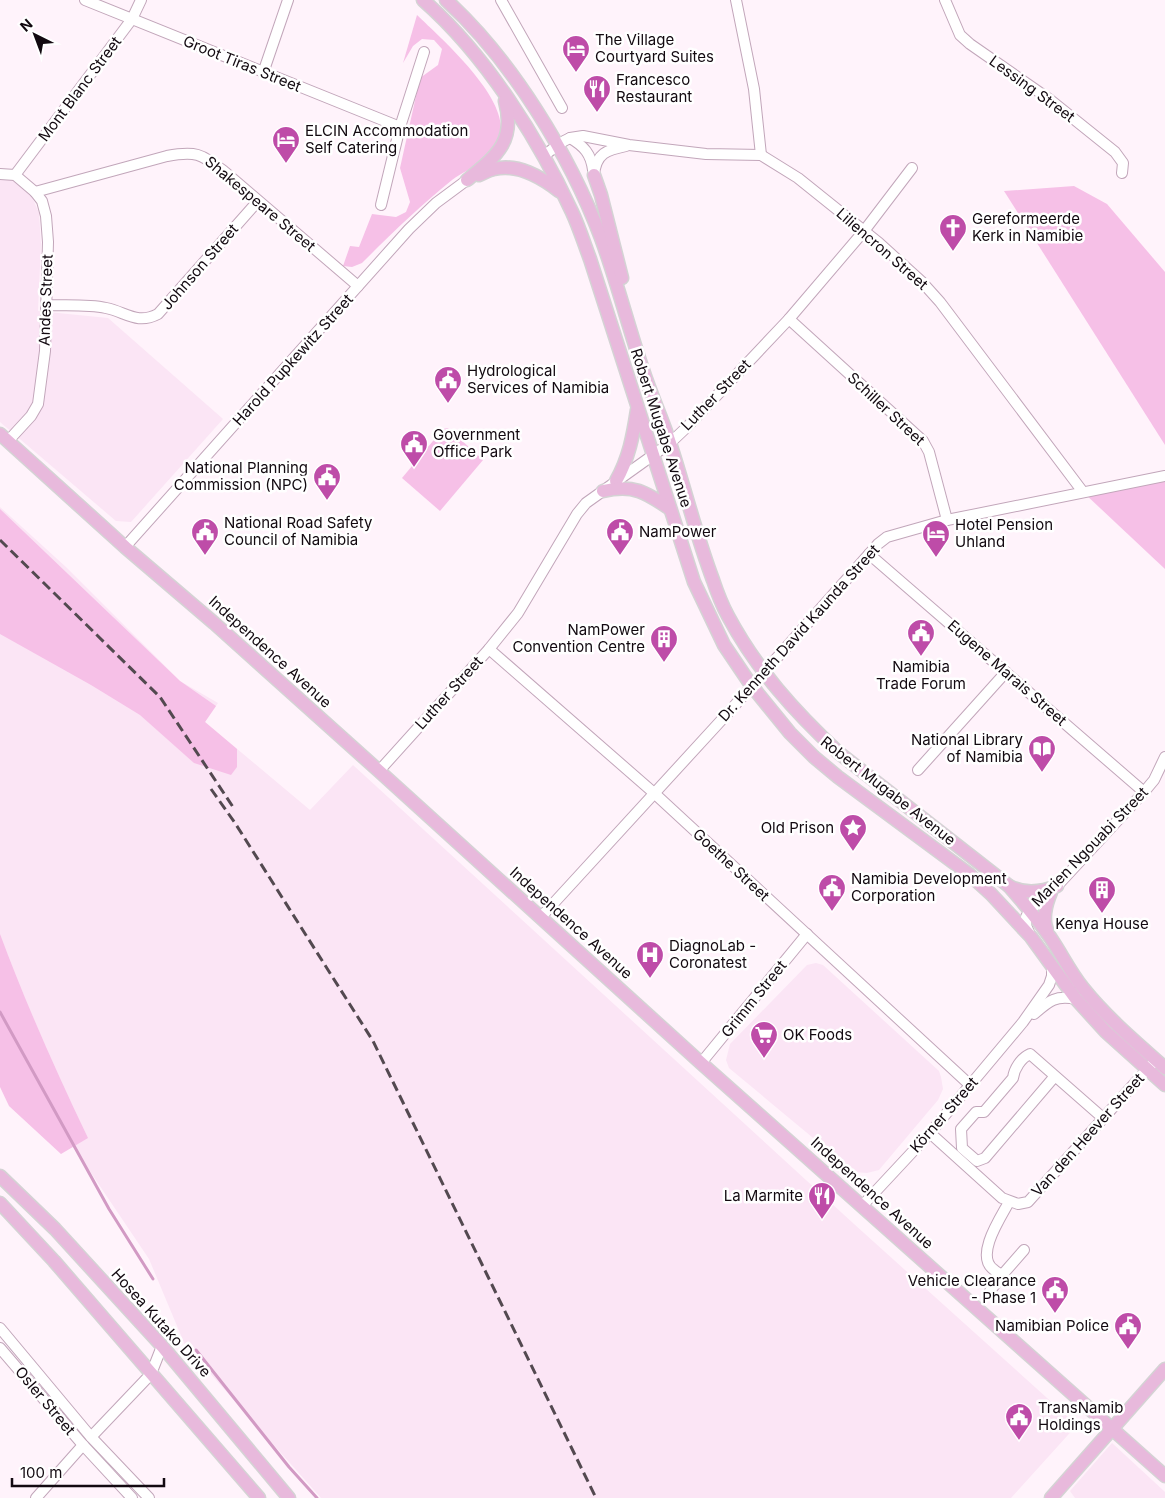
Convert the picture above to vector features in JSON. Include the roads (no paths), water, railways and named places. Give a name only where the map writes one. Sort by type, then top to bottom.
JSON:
[{"type":"main road","name":"Robert Mugabe Avenue","points":[[423,0],[457,33],[500,88],[543,156],[564,196],[590,259],[694,582],[724,644],[751,685],[790,733],[814,757],[838,777],[969,874],[997,900],[1031,937],[1076,999],[1106,1032],[1156,1066]]},
{"type":"main road","name":"Robert Mugabe Avenue","points":[[450,2],[503,62],[532,104],[585,198],[602,240],[643,371],[670,443],[703,555],[726,613],[743,643],[763,672],[814,730],[839,753],[1009,886],[1030,910],[1051,939],[1065,963],[1092,999],[1156,1066],[1165,1085]]},
{"type":"main road","points":[[467,180],[488,163],[501,148],[507,136],[509,119],[500,88]]},
{"type":"main road","points":[[467,180],[494,168],[522,170],[546,180],[564,196]]},
{"type":"main road","points":[[594,175],[601,195],[628,302],[645,353],[643,371]]},
{"type":"main road","points":[[616,481],[632,442],[637,406]]},
{"type":"main road","name":"Independence Avenue","points":[[4,437],[125,547],[379,771],[701,1063],[1165,1476]]},
{"type":"main road","points":[[603,491],[631,489],[649,494],[670,509]]},
{"type":"main road","points":[[1009,886],[1021,890],[1036,891],[1054,888]]},
{"type":"main road","points":[[1051,939],[1044,924],[1047,902],[1054,888]]},
{"type":"main road","name":"Hosea Kutako Drive","points":[[0,1176],[55,1229],[162,1346],[289,1498]]},
{"type":"main road","points":[[0,1203],[54,1261],[259,1498]]},
{"type":"main road","points":[[1058,1495],[1111,1428],[1165,1369]]},
{"type":"street","name":"Groot Tiras Street","points":[[85,0],[400,127]]},
{"type":"street","name":"Mont Blanc Street","points":[[15,175],[132,19],[141,0]]},
{"type":"street","points":[[263,73],[288,0]]},
{"type":"street","points":[[501,0],[562,108]]},
{"type":"street","points":[[543,156],[570,138],[583,136],[629,145],[706,154],[761,155],[754,89],[736,0]]},
{"type":"street","name":"Lessing Street","points":[[945,0],[960,35],[965,40],[1049,99],[1115,152],[1123,163],[1122,173]]},
{"type":"street","points":[[381,205],[400,127],[424,52]]},
{"type":"street","points":[[570,138],[580,144],[588,153],[594,175]]},
{"type":"street","points":[[594,175],[595,164],[599,157],[613,149],[629,145]]},
{"type":"street","name":"Shakespeare Street","points":[[35,192],[167,156],[196,153],[225,172],[358,286]]},
{"type":"street","name":"Liliencron Street","points":[[761,155],[798,178],[864,231],[906,267],[940,302],[1083,492]]},
{"type":"street","name":"Luther Street","points":[[379,771],[489,649],[518,613],[577,514],[586,503],[670,443],[789,319],[864,231],[912,168]]},
{"type":"street","points":[[0,174],[15,175]]},
{"type":"street","name":"Andes Street","points":[[4,437],[31,416],[38,404],[45,351],[48,242],[46,216],[42,201],[35,192],[15,175]]},
{"type":"street","name":"Harold Pupkewitz Street","points":[[125,547],[416,223],[436,203],[467,180]]},
{"type":"street","name":"Johnson Street","points":[[46,305],[105,307],[140,319],[150,318],[158,314],[258,201]]},
{"type":"street","name":"Schiller Street","points":[[789,319],[923,441],[929,452],[947,520]]},
{"type":"street","name":"Dr. Kenneth David Kaunda Street","points":[[541,917],[878,544],[887,538],[947,520],[1165,476]]},
{"type":"street","name":"Eugene Marais Street","points":[[870,554],[1144,792]]},
{"type":"street","name":"Goethe Street","points":[[489,649],[654,793],[970,1085]]},
{"type":"street","points":[[918,770],[1006,672]]},
{"type":"street","name":"Marien Ngouabi Street","points":[[1030,910],[1054,888],[1144,792],[1154,780],[1165,758]]},
{"type":"street","points":[[1030,910],[1026,917],[1026,925],[1031,937]]},
{"type":"street","name":"Grimm Street","points":[[701,1063],[807,934]]},
{"type":"street","name":"Körner Street","points":[[862,1206],[930,1133],[1023,1022],[1049,985],[1052,976],[1052,965]]},
{"type":"street","name":"Körner Street","points":[[1023,1022],[1057,998],[1076,999]]},
{"type":"street","points":[[1055,1076],[985,1158],[977,1161],[962,1148],[961,1129],[976,1112],[984,1112],[1013,1078],[1014,1071],[1026,1055],[1030,1054],[1103,1118]]},
{"type":"street","name":"Van den Heever Street","points":[[1013,1203],[1028,1202],[1103,1118],[1156,1066]]},
{"type":"street","points":[[930,1133],[1002,1198],[1013,1203],[990,1238],[986,1258],[989,1266],[999,1274],[1003,1274]]},
{"type":"street","points":[[990,1291],[1024,1250]]},
{"type":"street","points":[[0,1328],[91,1437],[149,1498]]},
{"type":"street","points":[[91,1437],[152,1374],[162,1346]]},
{"type":"street","name":"Osler Street","points":[[0,1348],[82,1445],[132,1498]]},
{"type":"street","points":[[36,1498],[82,1445]]},
{"type":"waterway","points":[[0,1012],[109,1209],[153,1279]]},
{"type":"waterway","points":[[196,1350],[289,1467],[317,1498]]},
{"type":"railway","points":[[0,540],[160,697],[235,810]]},
{"type":"railway","points":[[211,789],[235,823],[373,1041],[596,1498]]},
{"type":"place","name":"The Village Courtyard Suites","points":[[576,73]]},
{"type":"place","name":"Francesco Restaurant","points":[[597,113]]},
{"type":"place","name":"ELCIN Accommodation Self Catering","points":[[286,164]]},
{"type":"place","name":"Gereformeerde Kerk in Namibie","points":[[953,252]]},
{"type":"place","name":"Hydrological Services of Namibia","points":[[448,404]]},
{"type":"place","name":"Government Office Park","points":[[414,468]]},
{"type":"place","name":"National Planning Commission (NPC)","points":[[327,501]]},
{"type":"place","name":"National Road Safety Council of Namibia","points":[[205,556]]},
{"type":"place","name":"NamPower","points":[[620,556]]},
{"type":"place","name":"Hotel Pension Uhland","points":[[936,558]]},
{"type":"place","name":"Namibia Trade Forum","points":[[921,657]]},
{"type":"place","name":"NamPower Convention Centre","points":[[664,663]]},
{"type":"place","name":"National Library of Namibia","points":[[1042,773]]},
{"type":"place","name":"Old Prison","points":[[853,852]]},
{"type":"place","name":"Namibia Development Corporation","points":[[832,912]]},
{"type":"place","name":"Kenya House","points":[[1102,914]]},
{"type":"place","name":"DiagnoLab - Coronatest","points":[[650,979]]},
{"type":"place","name":"OK Foods","points":[[764,1059]]},
{"type":"place","name":"La Marmite","points":[[822,1220]]},
{"type":"place","name":"Vehicle Clearance - Phase 1","points":[[1055,1314]]},
{"type":"place","name":"Namibian Police","points":[[1128,1350]]},
{"type":"place","name":"TransNamib Holdings","points":[[1019,1441]]}]
